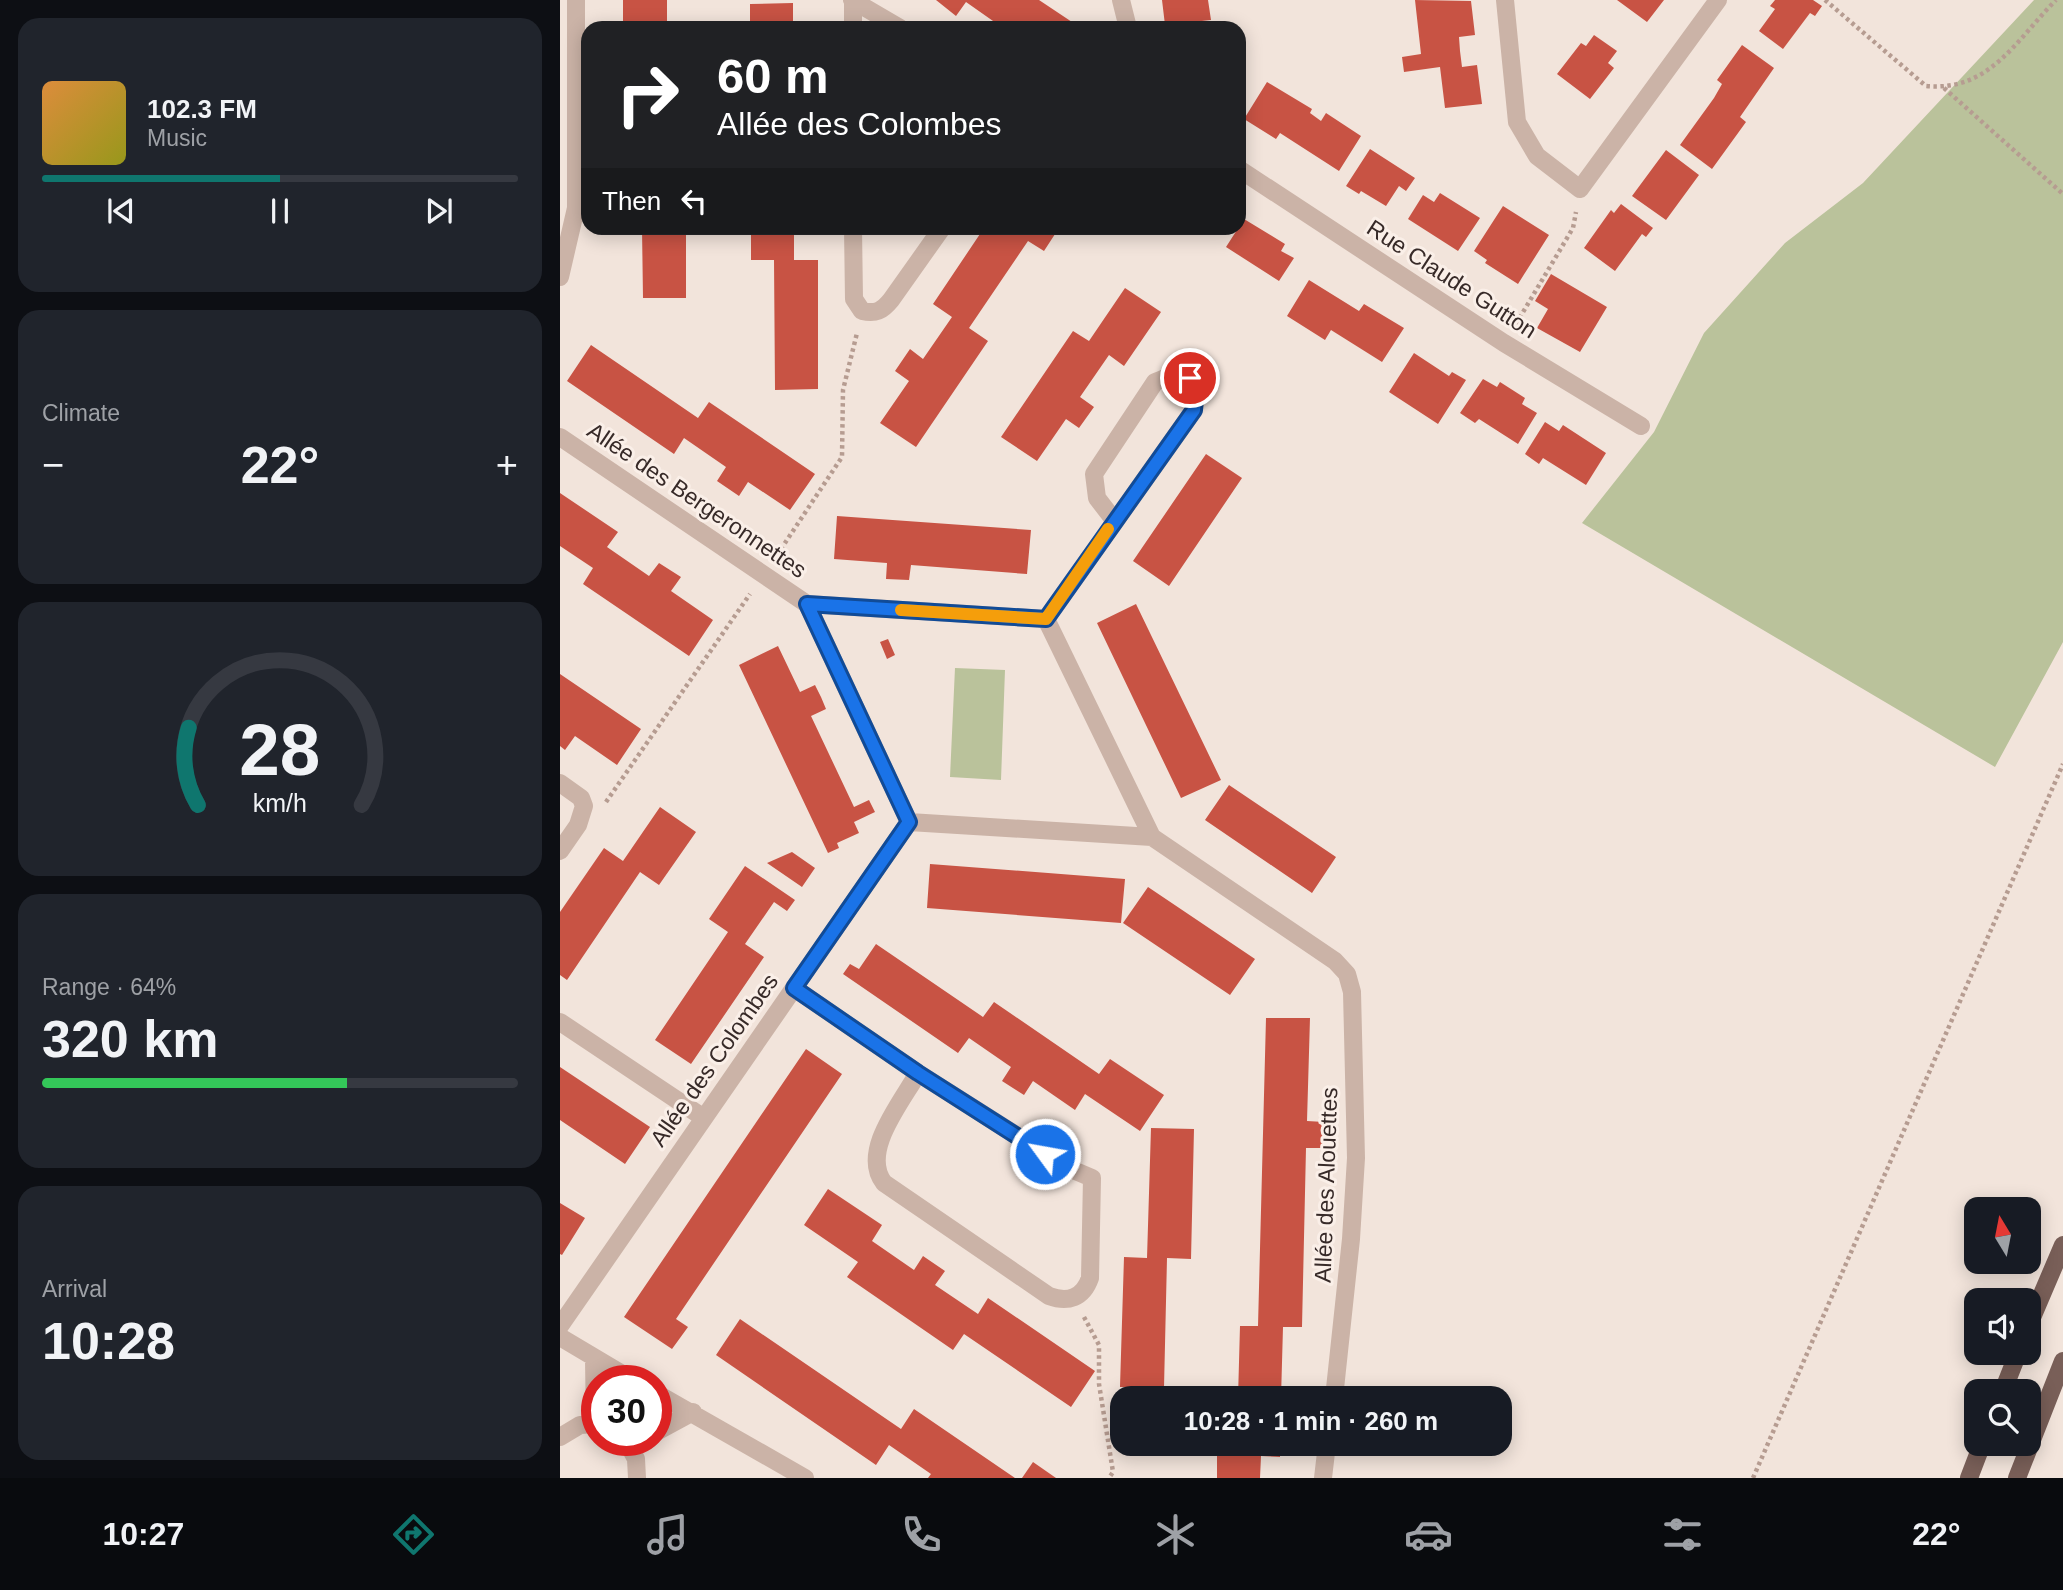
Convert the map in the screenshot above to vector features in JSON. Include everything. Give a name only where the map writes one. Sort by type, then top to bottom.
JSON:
[{"type":"main road","points":[[2041,1297],[2063,1245]]},
{"type":"main road","points":[[2017,1478],[2063,1361]]},
{"type":"main road","points":[[1969,1478],[1977,1456]]},
{"type":"street","points":[[560,277],[576,208],[576,0]]},
{"type":"street","points":[[1121,0],[1126,21]]},
{"type":"street","points":[[1505,0],[1517,122],[1537,156],[1580,189],[1718,0]]},
{"type":"street","points":[[853,21],[853,1],[888,21]]},
{"type":"street","name":"Rue Claude Gutton","points":[[1246,174],[1504,343],[1641,426]]},
{"type":"street","points":[[853,235],[854,299],[862,311],[872,313],[882,310],[891,300],[937,235]]},
{"type":"street","points":[[909,822],[1152,838],[1046,619],[1194,410],[1196,387],[1190,378],[1170,376],[1155,382],[1094,474],[1097,498],[1114,520]]},
{"type":"street","name":"Allée des Bergeronnettes","points":[[560,437],[807,604],[1046,619]]},
{"type":"street","name":"Allée des Bergeronnettes","points":[[807,604],[909,822]]},
{"type":"street","points":[[560,783],[581,798],[584,806],[578,825],[560,851]]},
{"type":"street","name":"Allée des Colombes","points":[[560,1326],[909,822]]},
{"type":"street","name":"Allée des Alouettes","points":[[1152,838],[1335,961],[1347,974],[1352,992],[1356,1158],[1350,1252],[1335,1386]]},
{"type":"street","points":[[794,988],[918,1073],[1066,1167],[1092,1178],[1090,1278],[1085,1290],[1074,1298],[1060,1300],[1049,1296],[884,1183],[877,1174],[875,1149],[918,1073]]},
{"type":"street","points":[[560,1022],[704,1118]]},
{"type":"street","points":[[560,1337],[604,1365]]},
{"type":"street","points":[[594,1360],[594,1365]]},
{"type":"street","points":[[672,1401],[805,1478]]},
{"type":"street","points":[[672,1423],[693,1412]]},
{"type":"street","points":[[560,1437],[581,1425]]},
{"type":"street","points":[[635,1456],[637,1478]]},
{"type":"street","points":[[1322,1478],[1325,1456]]},
{"type":"path","points":[[1825,0],[1926,86],[1944,87],[1988,71],[2012,52],[2031,25],[2056,0]]},
{"type":"path","points":[[1944,87],[2063,194]]},
{"type":"path","points":[[1504,343],[1573,228],[1580,189]]},
{"type":"path","points":[[1753,1478],[2063,764]]},
{"type":"path","points":[[1074,1298],[1100,1345],[1099,1384],[1113,1472],[1109,1478]]},
{"type":"green space","points":[[2034,0],[2063,0],[2063,642],[1995,767],[1582,523],[1654,432],[1704,333],[1785,243],[1863,183]]},
{"type":"green space","points":[[955,668],[1005,670],[1001,780],[950,777]]},
{"type":"building","points":[[623,0],[667,0],[667,21],[623,21]]},
{"type":"building","points":[[936,0],[1039,0],[1070,21],[993,21],[966,2],[956,16]]},
{"type":"building","points":[[1162,0],[1208,0],[1211,20],[1165,21]]},
{"type":"building","points":[[1415,0],[1471,1],[1475,35],[1459,37],[1460,51],[1462,67],[1477,65],[1482,104],[1445,108],[1440,67],[1404,72],[1402,57],[1421,54]]},
{"type":"building","points":[[1617,0],[1664,0],[1647,22]]},
{"type":"building","points":[[1775,0],[1813,0],[1822,6],[1815,16],[1810,13],[1783,49],[1759,31],[1775,9],[1770,6]]},
{"type":"building","points":[[793,3],[793,21],[750,21],[750,4]]},
{"type":"building","points":[[1594,35],[1617,51],[1608,63],[1614,68],[1590,99],[1557,74],[1581,43],[1586,46]]},
{"type":"building","points":[[1742,45],[1774,68],[1740,117],[1746,122],[1712,169],[1680,145],[1714,98],[1722,84],[1717,80]]},
{"type":"building","points":[[1267,82],[1312,109],[1310,113],[1321,121],[1326,113],[1361,136],[1339,171],[1280,133],[1276,139],[1246,120],[1246,116]]},
{"type":"building","points":[[1370,149],[1415,178],[1406,191],[1399,186],[1386,206],[1361,191],[1359,194],[1346,186]]},
{"type":"building","points":[[1666,150],[1699,175],[1666,220],[1632,196]]},
{"type":"building","points":[[1440,193],[1480,218],[1458,251],[1408,219],[1423,195],[1434,202]]},
{"type":"building","points":[[1621,204],[1653,228],[1646,237],[1642,234],[1615,271],[1584,248],[1611,210],[1614,213]]},
{"type":"building","points":[[1503,206],[1549,235],[1518,284],[1485,263],[1487,260],[1474,251]]},
{"type":"building","points":[[1246,220],[1285,244],[1281,251],[1294,258],[1279,281],[1226,247],[1234,235],[1246,235]]},
{"type":"building","points":[[642,235],[686,235],[686,298],[643,298]]},
{"type":"building","points":[[751,235],[794,235],[794,260],[818,260],[818,389],[775,390],[774,260],[751,260]]},
{"type":"building","points":[[979,235],[1054,235],[1044,251],[1028,241],[969,328],[988,341],[916,447],[880,423],[909,381],[895,371],[910,349],[923,359],[952,317],[933,304]]},
{"type":"building","points":[[1551,274],[1607,307],[1580,352],[1537,328],[1548,309],[1535,301]]},
{"type":"building","points":[[1309,280],[1359,311],[1364,304],[1404,328],[1382,362],[1331,330],[1325,340],[1287,316]]},
{"type":"building","points":[[1125,288],[1161,312],[1124,366],[1109,355],[1080,397],[1094,407],[1079,428],[1066,419],[1037,461],[1001,437],[1073,331],[1089,341]]},
{"type":"building","points":[[591,345],[698,418],[709,402],[815,474],[790,510],[748,482],[739,496],[717,481],[726,467],[684,438],[674,454],[567,381]]},
{"type":"building","points":[[1414,353],[1449,376],[1452,372],[1466,380],[1438,424],[1389,392]]},
{"type":"building","points":[[1483,379],[1497,387],[1500,382],[1525,398],[1522,404],[1537,413],[1518,444],[1479,419],[1475,423],[1460,413]]},
{"type":"building","points":[[1545,422],[1559,431],[1563,425],[1606,453],[1586,485],[1543,458],[1539,464],[1525,454]]},
{"type":"building","points":[[1206,454],[1242,478],[1169,586],[1133,561]]},
{"type":"building","points":[[560,493],[618,532],[607,547],[649,576],[659,563],[681,577],[671,591],[713,620],[689,656],[583,584],[593,568],[560,546]]},
{"type":"building","points":[[837,516],[1031,530],[1027,574],[911,565],[909,580],[886,579],[887,563],[834,559]]},
{"type":"building","points":[[1136,604],[1221,780],[1181,798],[1097,623]]},
{"type":"building","points":[[888,639],[895,655],[887,659],[880,642]]},
{"type":"building","points":[[778,646],[800,692],[815,685],[821,697],[826,709],[811,716],[854,807],[869,800],[875,812],[854,822],[859,833],[837,843],[839,848],[828,853],[739,665]]},
{"type":"building","points":[[560,674],[641,729],[617,765],[575,736],[565,750],[560,746]]},
{"type":"building","points":[[1229,785],[1336,857],[1312,893],[1205,820]]},
{"type":"building","points":[[660,807],[696,832],[659,885],[640,872],[567,980],[560,975],[560,912],[604,848],[623,861]]},
{"type":"building","points":[[792,852],[815,868],[802,887],[767,863]]},
{"type":"building","points":[[930,864],[1125,879],[1121,923],[927,908]]},
{"type":"building","points":[[745,866],[795,900],[787,911],[774,902],[745,944],[764,957],[691,1064],[655,1040],[728,932],[709,919]]},
{"type":"building","points":[[1148,887],[1255,959],[1230,995],[1123,923]]},
{"type":"building","points":[[876,944],[983,1017],[994,1002],[1099,1074],[1110,1059],[1164,1095],[1140,1131],[1085,1094],[1075,1110],[1033,1081],[1024,1095],[1002,1081],[1011,1067],[969,1038],[958,1053],[843,974],[850,964],[859,969]]},
{"type":"building","points":[[1266,1018],[1310,1018],[1307,1121],[1324,1122],[1323,1148],[1306,1148],[1302,1327],[1283,1327],[1281,1386],[1238,1386],[1240,1326],[1258,1326]]},
{"type":"building","points":[[806,1049],[842,1074],[676,1319],[688,1327],[672,1349],[624,1317]]},
{"type":"building","points":[[560,1067],[650,1127],[625,1164],[560,1120]]},
{"type":"building","points":[[1151,1128],[1194,1129],[1191,1259],[1167,1258],[1164,1386],[1120,1386],[1124,1257],[1147,1258]]},
{"type":"building","points":[[828,1189],[882,1225],[872,1241],[914,1270],[923,1256],[945,1271],[935,1285],[978,1314],[988,1298],[1095,1371],[1071,1407],[964,1334],[953,1350],[847,1277],[858,1262],[804,1225]]},
{"type":"building","points":[[560,1203],[585,1218],[562,1255],[560,1254]]},
{"type":"building","points":[[740,1319],[901,1429],[914,1409],[1015,1478],[928,1478],[931,1474],[889,1445],[876,1465],[716,1355]]},
{"type":"building","points":[[1217,1456],[1261,1456],[1260,1478],[1217,1478]]},
{"type":"building","points":[[1033,1462],[1056,1478],[1022,1478]]},
{"type":"slow traffic","points":[[901,610],[1046,619],[1108,529]]},
{"type":"route","points":[[1045,1154],[918,1073],[794,988],[909,822],[807,604],[1046,619],[1194,410],[1196,387],[1190,378]]}]
